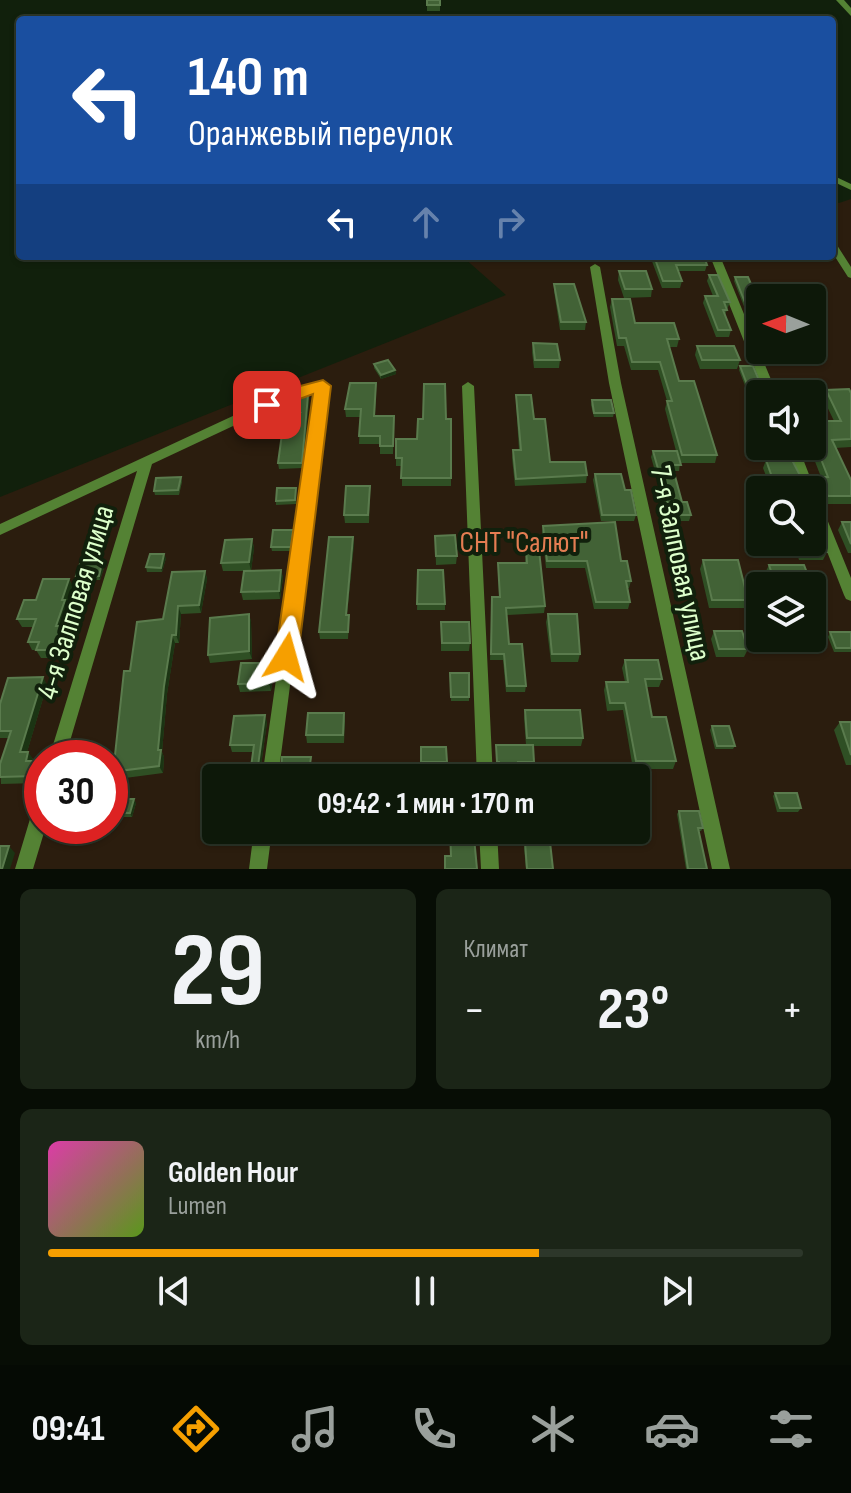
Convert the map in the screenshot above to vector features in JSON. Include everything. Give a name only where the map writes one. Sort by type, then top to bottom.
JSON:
[{"type":"street","points":[[840,0],[851,13]]},
{"type":"street","points":[[836,251],[851,275]]},
{"type":"street","points":[[717,260],[765,380]]},
{"type":"street","name":"7-я Залповая улица","points":[[595,267],[615,383],[721,869]]},
{"type":"street","points":[[0,530],[291,394],[323,386],[272,764]]},
{"type":"street","points":[[468,386],[484,764]]},
{"type":"street","name":"4-я Залповая улица","points":[[62,740],[146,463]]},
{"type":"street","points":[[826,532],[851,595]]},
{"type":"street","points":[[24,869],[32,844]]},
{"type":"street","points":[[258,869],[261,844]]},
{"type":"street","points":[[489,844],[490,869]]},
{"type":"green space","name":"СНТ \"Салют\"","points":[[851,199],[851,869],[0,869],[0,497],[506,295],[466,260],[836,260],[836,202]]},
{"type":"building","points":[[427,0],[440,0],[440,5],[427,5]]},
{"type":"building","points":[[655,260],[705,260],[707,265],[676,265],[682,281],[663,281]]},
{"type":"building","points":[[619,271],[646,271],[652,289],[625,289]]},
{"type":"building","points":[[709,275],[718,275],[730,302],[724,302],[727,310],[723,310],[731,330],[718,330],[705,296],[718,296]]},
{"type":"building","points":[[735,277],[748,277],[751,284],[746,284],[746,305]]},
{"type":"building","points":[[554,284],[574,284],[586,322],[561,322]]},
{"type":"building","points":[[612,299],[630,299],[635,323],[674,323],[679,339],[667,339],[679,381],[694,381],[717,455],[682,455],[667,401],[672,401],[660,362],[632,362],[626,338],[619,338]]},
{"type":"building","points":[[533,343],[557,344],[560,360],[535,360]]},
{"type":"building","points":[[697,346],[734,346],[740,360],[702,360]]},
{"type":"building","points":[[388,360],[395,370],[381,375],[374,364]]},
{"type":"building","points":[[740,366],[753,366],[759,380],[746,382]]},
{"type":"building","points":[[350,383],[376,383],[374,416],[394,416],[393,446],[380,446],[380,436],[359,436],[361,409],[345,409]]},
{"type":"building","points":[[424,384],[445,384],[446,419],[451,419],[451,478],[401,478],[402,458],[396,458],[396,439],[417,439],[418,419],[423,419]]},
{"type":"building","points":[[849,389],[851,393],[851,439],[832,440],[851,480],[851,496],[828,496],[826,493],[828,477],[821,460],[826,460],[826,421],[841,421],[826,390]]},
{"type":"building","points":[[308,395],[302,463],[278,463],[285,412],[300,412],[292,401]]},
{"type":"building","points":[[516,395],[531,395],[534,419],[545,419],[550,462],[585,462],[587,475],[516,479],[513,450],[521,450]]},
{"type":"building","points":[[592,400],[611,400],[614,413],[594,413]]},
{"type":"building","points":[[653,451],[677,451],[681,465],[672,465],[682,502],[687,502],[691,515],[671,515]]},
{"type":"building","points":[[766,460],[792,460],[800,476],[772,476]]},
{"type":"building","points":[[595,474],[621,474],[625,490],[631,490],[636,515],[602,515]]},
{"type":"building","points":[[181,477],[178,490],[154,491],[156,478]]},
{"type":"building","points":[[346,486],[370,486],[368,515],[344,515]]},
{"type":"building","points":[[277,488],[296,488],[295,500],[276,501]]},
{"type":"building","points":[[615,522],[621,561],[627,561],[631,581],[626,581],[630,602],[596,602],[587,561],[547,561],[543,526]]},
{"type":"building","points":[[842,522],[851,522],[851,544]]},
{"type":"building","points":[[273,530],[293,530],[291,547],[271,547]]},
{"type":"building","points":[[455,535],[457,556],[436,556],[435,536]]},
{"type":"building","points":[[329,537],[353,537],[346,615],[349,615],[348,632],[319,632]]},
{"type":"building","points":[[252,539],[249,562],[221,563],[225,540]]},
{"type":"building","points":[[526,550],[539,550],[545,606],[506,608],[509,644],[522,644],[526,686],[507,686],[504,654],[491,654],[492,597],[500,597],[498,563],[527,563]]},
{"type":"building","points":[[150,554],[164,554],[161,568],[146,567]]},
{"type":"building","points":[[703,560],[738,560],[746,600],[712,600]]},
{"type":"building","points":[[102,563],[99,576],[76,576],[80,564]]},
{"type":"building","points":[[769,565],[804,565],[807,572],[771,572]]},
{"type":"building","points":[[281,570],[279,591],[241,592],[244,571]]},
{"type":"building","points":[[418,570],[443,570],[445,604],[417,604]]},
{"type":"building","points":[[205,571],[199,605],[178,606],[176,635],[172,635],[164,686],[159,766],[128,770],[128,740],[117,740],[124,671],[130,671],[137,622],[163,619],[172,572]]},
{"type":"building","points":[[43,579],[69,579],[56,626],[74,626],[66,650],[36,650],[39,642],[28,642],[36,619],[17,619],[24,600],[36,600]]},
{"type":"building","points":[[249,614],[249,651],[208,655],[210,618]]},
{"type":"building","points":[[548,614],[577,614],[580,654],[552,654]]},
{"type":"building","points":[[441,622],[469,622],[470,643],[442,643]]},
{"type":"building","points":[[714,631],[742,631],[746,649],[719,649]]},
{"type":"building","points":[[830,632],[851,632],[851,648],[836,648]]},
{"type":"building","points":[[625,660],[658,660],[662,679],[645,679],[652,717],[666,717],[676,761],[636,761],[625,703],[610,703],[606,682],[628,682]]},
{"type":"building","points":[[241,663],[272,663],[269,683],[238,684]]},
{"type":"building","points":[[450,673],[469,673],[469,697],[451,697]]},
{"type":"building","points":[[43,677],[20,752],[24,752],[24,776],[0,777],[0,764],[11,731],[0,731],[0,704],[8,678]]},
{"type":"building","points":[[525,710],[580,710],[583,738],[527,738]]},
{"type":"building","points":[[308,713],[344,713],[343,735],[306,735]]},
{"type":"building","points":[[265,715],[258,764],[251,764],[254,745],[230,745],[234,716]]},
{"type":"building","points":[[840,722],[851,722],[851,755]]},
{"type":"building","points":[[712,726],[729,726],[735,746],[717,746]]},
{"type":"building","points":[[496,745],[533,745],[534,762],[497,762]]},
{"type":"building","points":[[421,747],[446,747],[447,762],[421,762]]},
{"type":"building","points":[[282,757],[311,757],[310,764],[281,764]]},
{"type":"building","points":[[775,793],[797,793],[801,808],[780,808]]},
{"type":"building","points":[[128,799],[134,799],[130,813]]},
{"type":"building","points":[[679,811],[699,811],[703,828],[698,828],[707,869],[688,869]]},
{"type":"building","points":[[451,844],[475,844],[477,869],[445,869],[445,856],[451,856]]},
{"type":"building","points":[[525,844],[550,844],[553,869],[527,869]]},
{"type":"building","points":[[0,846],[9,846],[2,869],[0,869]]},
{"type":"route","points":[[267,405],[291,394],[323,386],[286,657]]}]
